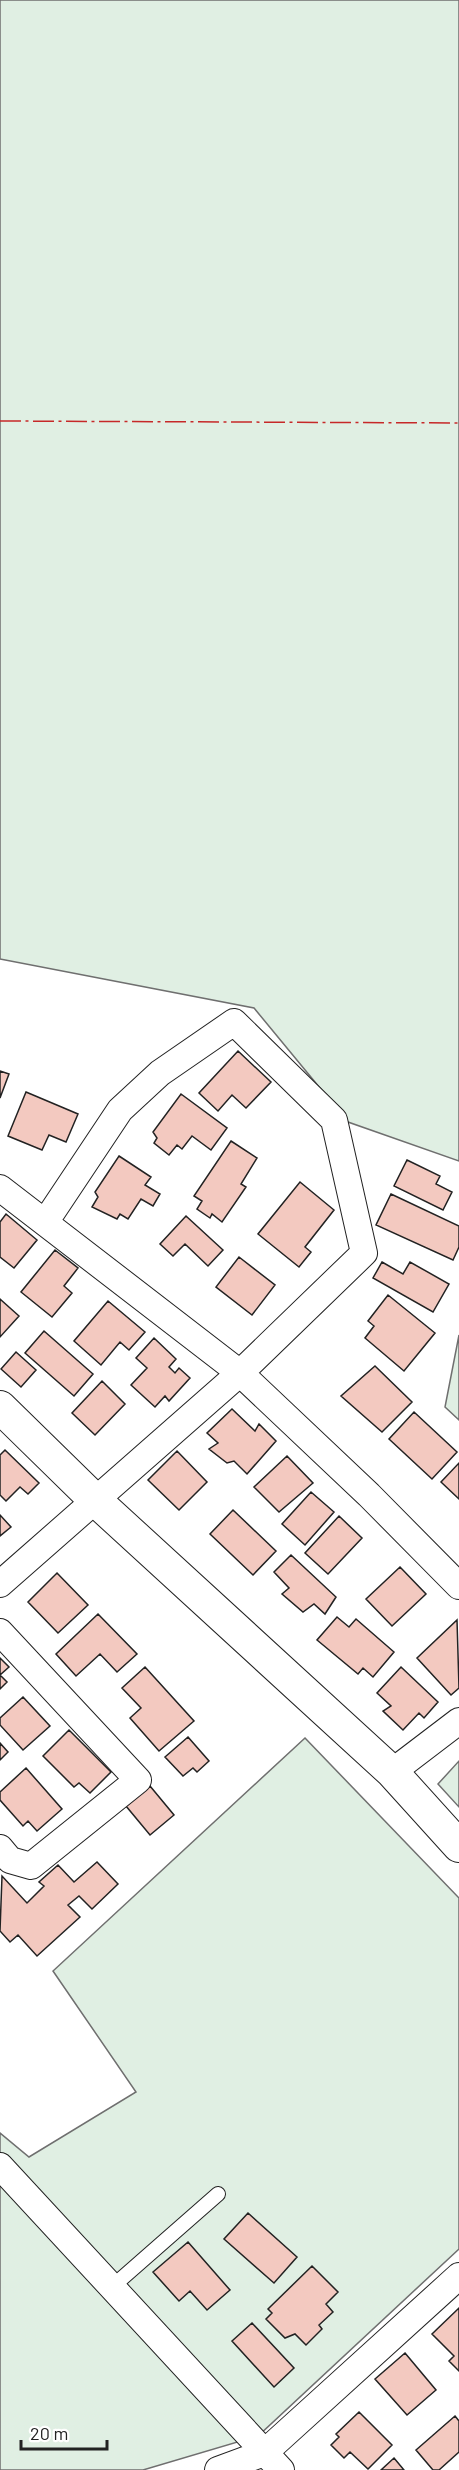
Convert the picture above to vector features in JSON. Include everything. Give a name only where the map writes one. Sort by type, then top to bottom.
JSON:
[{"type":"street","points":[[0,1584],[240,1373],[364,1252],[334,1120],[234,1022],[160,1072],[120,1110],[46,1221]]},
{"type":"street","points":[[0,1188],[46,1221],[240,1373],[369,1495],[459,1586]]},
{"type":"street","points":[[0,1407],[94,1499],[392,1772],[459,1846]]},
{"type":"street","points":[[0,1632],[138,1780],[31,1866],[10,1860],[0,1848]]},
{"type":"street","points":[[392,1772],[459,1721]]},
{"type":"street","points":[[0,2166],[272,2462]]},
{"type":"street","points":[[218,2470],[272,2462],[459,2276]]},
{"type":"lane","points":[[112,2287],[218,2194]]},
{"type":"green space","points":[[0,0],[459,0],[459,1161],[348,1122],[254,1008],[0,959]]},
{"type":"green space","points":[[459,1335],[459,1420],[445,1407]]},
{"type":"green space","points":[[305,1738],[459,1898],[459,2249],[258,2436],[143,2470],[0,2470],[0,2133],[29,2157],[136,2092],[53,1971]]},
{"type":"green space","points":[[459,1761],[459,1807],[438,1784]]},
{"type":"building","points":[[238,1051],[271,1082],[246,1108],[232,1095],[218,1111],[199,1093]]},
{"type":"building","points":[[0,1071],[9,1074],[0,1098]]},
{"type":"building","points":[[26,1092],[78,1114],[66,1142],[49,1135],[42,1150],[8,1136]]},
{"type":"building","points":[[181,1094],[227,1128],[211,1150],[192,1136],[182,1149],[177,1145],[169,1155],[154,1143],[157,1138],[153,1132]]},
{"type":"building","points":[[231,1141],[257,1158],[241,1184],[246,1187],[222,1222],[212,1214],[210,1218],[197,1209],[202,1201],[194,1196]]},
{"type":"building","points":[[119,1156],[151,1177],[145,1185],[160,1194],[153,1206],[141,1199],[128,1219],[120,1214],[117,1219],[92,1207],[98,1197],[95,1192]]},
{"type":"building","points":[[407,1160],[440,1176],[436,1184],[452,1192],[443,1210],[394,1186]]},
{"type":"building","points":[[300,1182],[334,1210],[305,1247],[311,1252],[299,1267],[258,1234]]},
{"type":"building","points":[[391,1194],[459,1226],[459,1247],[453,1260],[376,1225]]},
{"type":"building","points":[[6,1214],[37,1240],[14,1268],[0,1257],[0,1222]]},
{"type":"building","points":[[186,1216],[223,1250],[208,1266],[185,1244],[173,1256],[160,1244]]},
{"type":"building","points":[[55,1250],[78,1268],[64,1286],[72,1293],[52,1317],[21,1292]]},
{"type":"building","points":[[239,1257],[275,1285],[252,1315],[216,1287]]},
{"type":"building","points":[[382,1262],[403,1274],[410,1262],[449,1284],[433,1312],[373,1278]]},
{"type":"building","points":[[388,1295],[435,1333],[404,1371],[365,1338],[374,1326],[368,1321]]},
{"type":"building","points":[[0,1299],[19,1316],[0,1337]]},
{"type":"building","points":[[108,1301],[145,1332],[129,1350],[120,1342],[101,1365],[74,1341]]},
{"type":"building","points":[[44,1331],[93,1374],[74,1396],[25,1353]]},
{"type":"building","points":[[154,1338],[176,1359],[169,1367],[175,1373],[179,1368],[190,1378],[169,1401],[165,1396],[155,1407],[131,1385],[147,1368],[136,1358]]},
{"type":"building","points":[[16,1352],[36,1370],[21,1387],[1,1369]]},
{"type":"building","points":[[375,1366],[412,1402],[382,1432],[341,1396]]},
{"type":"building","points":[[102,1381],[125,1404],[95,1435],[72,1413]]},
{"type":"building","points":[[232,1409],[255,1431],[259,1424],[276,1441],[247,1474],[234,1461],[227,1463],[209,1449],[218,1443],[207,1433]]},
{"type":"building","points":[[414,1412],[457,1452],[432,1479],[389,1439]]},
{"type":"building","points":[[5,1450],[39,1483],[28,1494],[20,1487],[6,1501],[0,1495],[0,1455]]},
{"type":"building","points":[[177,1451],[207,1482],[179,1510],[148,1480]]},
{"type":"building","points":[[287,1456],[313,1483],[279,1512],[254,1487]]},
{"type":"building","points":[[459,1463],[459,1499],[441,1482]]},
{"type":"building","points":[[311,1492],[334,1512],[305,1545],[282,1524]]},
{"type":"building","points":[[233,1510],[276,1551],[253,1575],[210,1534]]},
{"type":"building","points":[[0,1515],[11,1527],[0,1536]]},
{"type":"building","points":[[339,1516],[362,1538],[328,1574],[305,1553]]},
{"type":"building","points":[[291,1555],[336,1597],[325,1614],[314,1604],[303,1612],[282,1594],[289,1588],[274,1572]]},
{"type":"building","points":[[400,1567],[426,1594],[392,1626],[366,1599]]},
{"type":"building","points":[[57,1573],[88,1605],[58,1633],[28,1602]]},
{"type":"building","points":[[98,1614],[137,1654],[117,1672],[100,1654],[76,1676],[56,1654]]},
{"type":"building","points":[[337,1617],[349,1627],[356,1619],[394,1652],[373,1677],[363,1668],[358,1674],[317,1640]]},
{"type":"building","points":[[457,1620],[459,1688],[451,1695],[417,1658]]},
{"type":"building","points":[[0,1658],[9,1667],[0,1675]]},
{"type":"building","points":[[145,1667],[194,1721],[159,1751],[130,1718],[141,1708],[122,1688]]},
{"type":"building","points":[[401,1667],[438,1702],[424,1718],[419,1713],[403,1730],[383,1711],[391,1706],[377,1693]]},
{"type":"building","points":[[0,1675],[7,1682],[0,1689]]},
{"type":"building","points":[[23,1697],[50,1726],[23,1750],[0,1725],[0,1718]]},
{"type":"building","points":[[69,1730],[111,1772],[90,1793],[79,1783],[74,1787],[43,1756]]},
{"type":"building","points":[[188,1737],[209,1761],[197,1772],[193,1768],[183,1776],[165,1757]]},
{"type":"building","points":[[0,1743],[8,1752],[0,1760]]},
{"type":"building","points":[[26,1768],[62,1809],[37,1831],[28,1821],[23,1826],[0,1800],[0,1792]]},
{"type":"building","points":[[150,1786],[174,1815],[150,1835],[126,1806]]},
{"type":"building","points":[[97,1862],[118,1884],[92,1909],[79,1896],[68,1905],[80,1917],[37,1956],[18,1935],[10,1942],[0,1931],[2,1876],[27,1903],[44,1886],[39,1882],[58,1865],[74,1882]]},
{"type":"building","points":[[248,2213],[297,2257],[274,2283],[224,2239]]},
{"type":"building","points":[[188,2242],[230,2290],[207,2310],[190,2291],[179,2301],[153,2272]]},
{"type":"building","points":[[312,2266],[338,2292],[326,2304],[333,2312],[319,2325],[322,2329],[306,2345],[295,2334],[285,2338],[266,2319],[272,2313],[268,2309]]},
{"type":"building","points":[[459,2308],[459,2371],[449,2361],[454,2356],[432,2334]]},
{"type":"building","points":[[252,2323],[294,2368],[274,2387],[232,2341]]},
{"type":"building","points":[[405,2353],[436,2390],[407,2415],[375,2379]]},
{"type":"building","points":[[359,2412],[392,2445],[368,2469],[350,2452],[344,2458],[331,2445],[339,2437],[336,2434]]},
{"type":"building","points":[[455,2416],[459,2421],[459,2452],[439,2470],[433,2470],[416,2450]]},
{"type":"building","points":[[394,2458],[404,2470],[381,2470]]},
{"type":"power","points":[[0,421],[459,423]]}]
